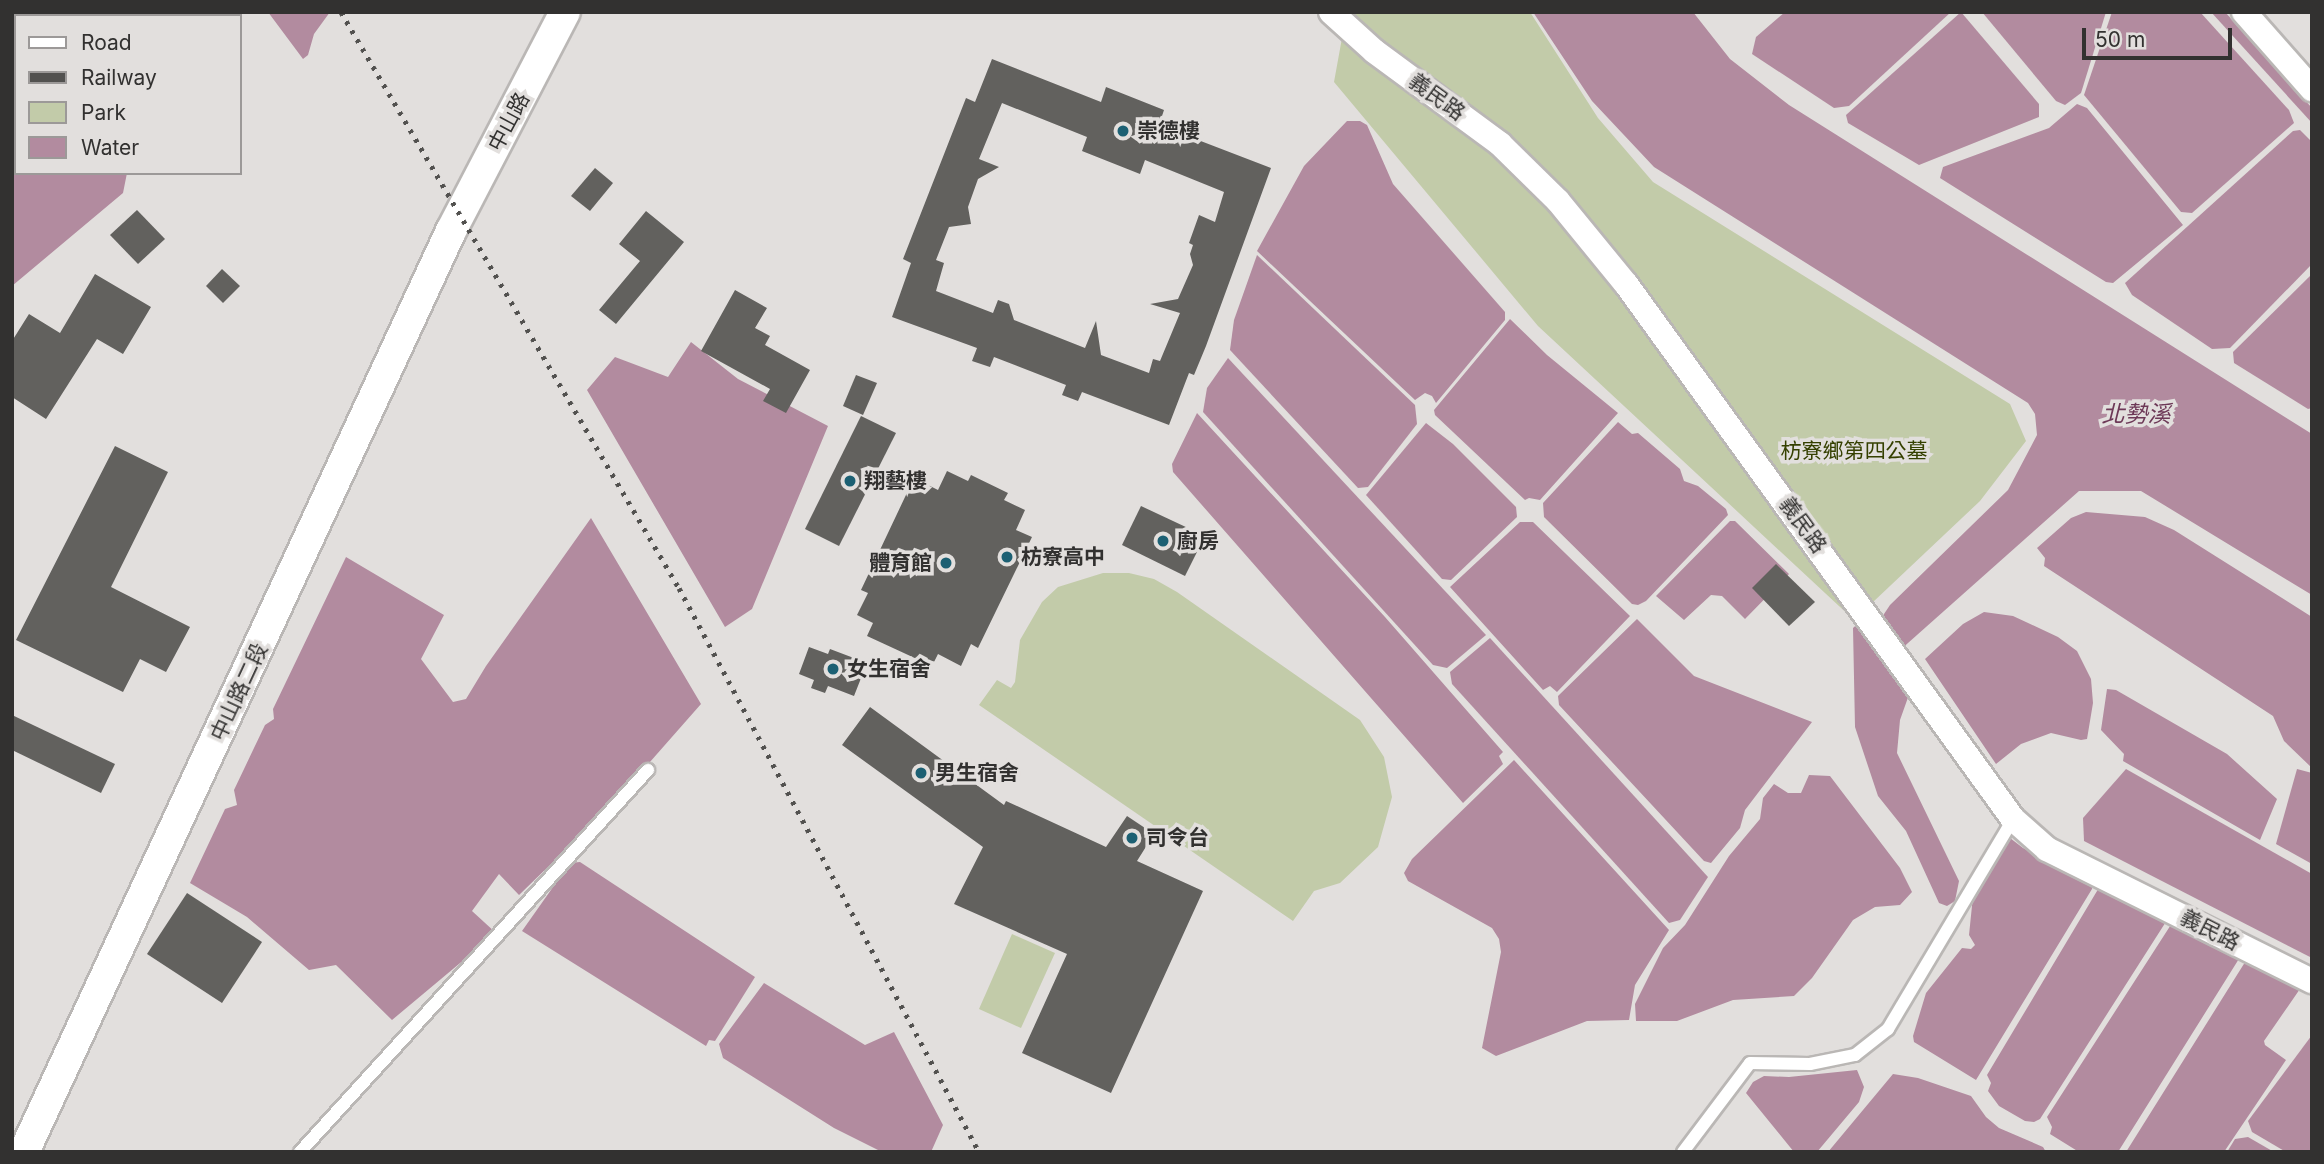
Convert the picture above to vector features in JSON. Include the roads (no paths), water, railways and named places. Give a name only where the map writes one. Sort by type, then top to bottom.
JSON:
[{"type":"street","name":"中山路","points":[[451,231],[565,12]]},
{"type":"street","name":"義民路","points":[[1331,12],[1374,51],[1500,144],[1558,201],[1626,284],[2013,819],[2047,849],[2312,981]]},
{"type":"street","points":[[2244,12],[2312,89]]},
{"type":"street","name":"中山路二段","points":[[24,1152],[451,231]]},
{"type":"lane","points":[[300,1152],[648,770]]},
{"type":"lane","points":[[1684,1152],[1749,1063],[1810,1064],[1856,1055],[1888,1029],[2013,819]]},
{"type":"water","points":[[126,12],[226,12],[224,14],[124,14]]},
{"type":"water","points":[[268,12],[330,12],[314,34],[308,55],[303,59]]},
{"type":"water","name":"北勢溪","points":[[1533,12],[1693,12],[1730,59],[1789,105],[2312,434],[2312,595],[2141,491],[2079,491],[1890,659],[1911,689],[1900,720],[1897,753],[1959,881],[1955,901],[1947,906],[1939,903],[1906,831],[1878,796],[1855,727],[1853,628],[1863,619],[1872,632],[1890,605],[2008,490],[2037,435],[2035,414],[2028,403],[1654,167],[1592,101]]},
{"type":"water","points":[[1785,12],[1951,12],[1849,106],[1834,108],[1752,54],[1756,37]]},
{"type":"water","points":[[1961,12],[2039,104],[2039,117],[1919,165],[1848,123],[1846,115]]},
{"type":"water","points":[[1982,12],[2106,12],[2081,93],[2065,105],[2056,101]]},
{"type":"water","points":[[2112,12],[2200,12],[2289,110],[2294,123],[2192,213],[2181,212],[2084,95]]},
{"type":"water","points":[[2211,12],[2225,12],[2312,108],[2312,123]]},
{"type":"water","points":[[2077,104],[2087,108],[2183,225],[2113,283],[2106,282],[1940,178],[1943,167],[2049,128]]},
{"type":"water","points":[[1347,121],[1360,121],[1367,125],[1393,184],[1505,312],[1505,320],[1436,403],[1432,396],[1425,393],[1415,400],[1257,251],[1304,166]]},
{"type":"water","points":[[2300,130],[2312,142],[2312,264],[2230,348],[2212,349],[2132,295],[2125,283],[2293,131]]},
{"type":"water","points":[[14,150],[14,175],[127,175],[123,193],[12,286]]},
{"type":"water","points":[[1257,255],[1415,405],[1417,424],[1368,487],[1358,488],[1230,350],[1234,320]]},
{"type":"water","points":[[2312,274],[2312,408],[2308,409],[2234,363],[2233,352]]},
{"type":"water","points":[[1510,319],[1547,355],[1618,413],[1540,500],[1525,500],[1435,415],[1434,410]]},
{"type":"water","points":[[691,342],[738,379],[828,426],[752,609],[725,627],[587,390],[615,357],[668,377]]},
{"type":"water","points":[[1228,358],[1486,635],[1447,668],[1433,665],[1203,412],[1207,388]]},
{"type":"water","points":[[1197,413],[1385,617],[1503,752],[1499,756],[1503,764],[1463,803],[1173,472],[1172,464]]},
{"type":"water","points":[[1618,422],[1632,434],[1638,433],[1680,469],[1684,481],[1698,486],[1726,509],[1728,515],[1646,601],[1638,605],[1632,604],[1544,517],[1543,503]]},
{"type":"water","points":[[1426,423],[1453,444],[1516,507],[1517,517],[1451,580],[1442,579],[1366,495]]},
{"type":"water","points":[[2086,512],[2145,517],[2174,530],[2312,617],[2312,768],[2284,741],[2273,716],[2044,566],[2045,558],[2037,548],[2071,518]]},
{"type":"water","points":[[591,518],[701,704],[613,804],[519,895],[499,874],[472,911],[496,933],[392,1020],[336,965],[309,970],[247,917],[190,883],[225,809],[237,805],[234,790],[265,725],[274,719],[273,709],[346,557],[444,615],[421,659],[453,702],[466,699],[486,666]]},
{"type":"water","points":[[1730,521],[1735,521],[1789,574],[1745,619],[1722,596],[1711,595],[1684,620],[1656,596]]},
{"type":"water","points":[[1520,522],[1533,522],[1630,616],[1557,692],[1550,686],[1543,690],[1450,587]]},
{"type":"water","points":[[1984,612],[2013,616],[2058,637],[2077,651],[2091,679],[2093,703],[2087,739],[2051,733],[2021,744],[1996,764],[1925,659],[1963,624]]},
{"type":"water","points":[[1637,619],[1694,676],[1812,722],[1745,810],[1740,828],[1711,863],[1704,861],[1559,705],[1558,696]]},
{"type":"water","points":[[1490,638],[1708,877],[1680,920],[1669,923],[1452,684],[1450,672]]},
{"type":"water","points":[[2107,689],[2116,690],[2227,754],[2277,799],[2260,840],[2123,761],[2124,754],[2101,730]]},
{"type":"water","points":[[1514,760],[1669,930],[1635,985],[1629,1020],[1587,1021],[1496,1056],[1482,1048],[1501,952],[1499,939],[1492,928],[1408,881],[1404,873],[1412,859]]},
{"type":"water","points":[[2126,769],[2312,874],[2312,958],[2084,841],[2083,818]]},
{"type":"water","points":[[2297,769],[2312,773],[2312,864],[2276,844]]},
{"type":"water","points":[[1809,775],[1830,776],[1900,868],[1912,892],[1900,905],[1875,907],[1853,920],[1812,978],[1794,996],[1733,1000],[1677,1021],[1636,1021],[1635,1004],[1663,948],[1685,925],[1729,856],[1760,819],[1763,798],[1774,784],[1788,793],[1801,793]]},
{"type":"water","points":[[2010,838],[2023,848],[2093,882],[2092,889],[1976,1080],[1914,1042],[1913,1036],[1926,993],[1962,948],[1971,949],[1975,945],[1969,935],[1973,896],[2006,839]]},
{"type":"water","points":[[580,862],[755,977],[715,1041],[709,1040],[706,1046],[522,931],[570,863]]},
{"type":"water","points":[[2100,886],[2169,917],[2040,1119],[2034,1122],[2025,1121],[1999,1106],[1988,1091],[1991,1083],[1987,1075]]},
{"type":"water","points":[[2174,920],[2242,954],[2118,1152],[2079,1152],[2050,1134],[2052,1127],[2047,1117]]},
{"type":"water","points":[[2247,959],[2302,986],[2264,1041],[2265,1045],[2286,1060],[2224,1152],[2126,1152]]},
{"type":"water","points":[[764,983],[865,1045],[894,1032],[943,1125],[931,1152],[882,1152],[834,1128],[723,1058],[719,1044]]},
{"type":"water","points":[[2312,1035],[2312,1152],[2286,1152],[2252,1132],[2248,1121]]},
{"type":"water","points":[[1857,1070],[1864,1087],[1859,1102],[1817,1152],[1794,1152],[1746,1093],[1753,1082],[1764,1076],[1789,1077]]},
{"type":"water","points":[[1893,1074],[1918,1078],[1971,1096],[1986,1117],[1999,1128],[2043,1147],[2046,1152],[1828,1152]]},
{"type":"water","points":[[2248,1137],[2274,1152],[2227,1152],[2235,1139]]},
{"type":"railway","points":[[341,12],[679,588],[979,1152]]},
{"type":"place","name":"崇德樓","points":[[1123,131]]},
{"type":"place","name":"翔藝樓","points":[[850,481]]},
{"type":"place","name":"廚房","points":[[1163,541]]},
{"type":"place","name":"枋寮高中","points":[[1007,557]]},
{"type":"place","name":"體育館","points":[[946,563]]},
{"type":"place","name":"女生宿舍","points":[[833,669]]},
{"type":"place","name":"男生宿舍","points":[[921,773]]},
{"type":"place","name":"司令台","points":[[1132,838]]},
{"type":"park label","name":"枋寮鄉第四公墓","points":[[1854,451]]}]
